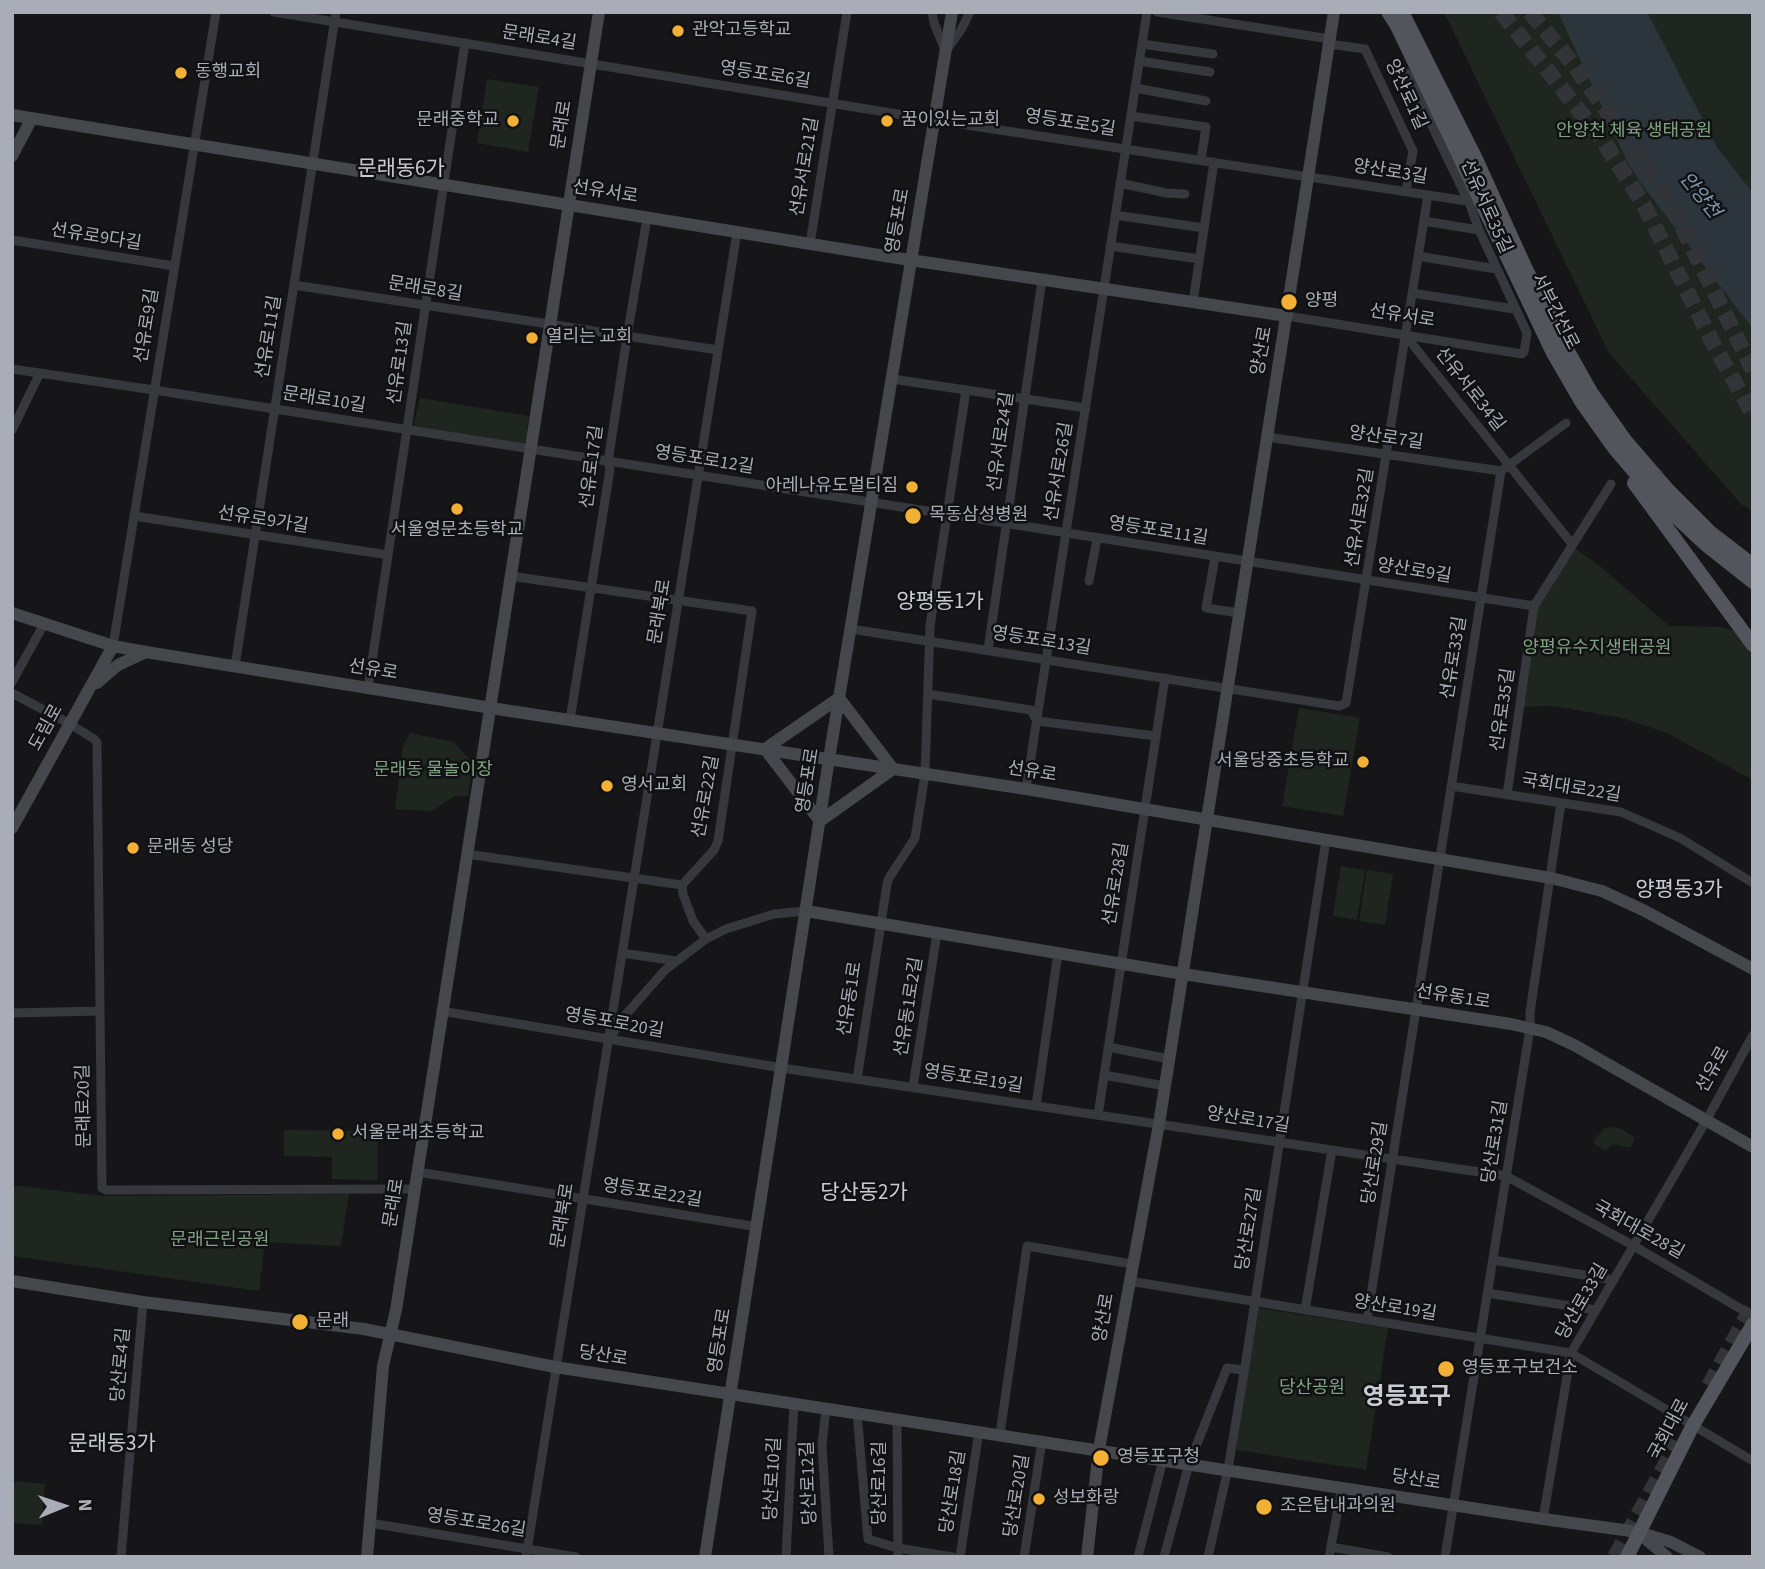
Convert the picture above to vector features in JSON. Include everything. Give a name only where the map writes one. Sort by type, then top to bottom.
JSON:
[{"type":"main road","name":"문래로","points":[[367,1557],[383,1366],[391,1334],[418,1172],[599,12]]},
{"type":"main road","name":"영등포로","points":[[705,1557],[839,698],[952,12]]},
{"type":"main road","name":"양산로","points":[[1087,1557],[1099,1450],[1159,1124],[1334,12]]},
{"type":"main road","name":"서부간선로","points":[[1388,12],[1553,353],[1583,403],[1614,448],[1661,503],[1705,544],[1753,582]]},
{"type":"main road","name":"서부간선로","points":[[1402,12],[1476,159],[1525,267],[1591,393],[1625,440],[1680,502],[1710,532],[1753,565]]},
{"type":"main road","name":"선유서로","points":[[12,115],[910,260],[1287,316]]},
{"type":"main road","points":[[12,156],[32,118]]},
{"type":"main road","points":[[1614,448],[1639,491],[1753,645]]},
{"type":"main road","points":[[1680,502],[1753,553]]},
{"type":"main road","name":"선유로","points":[[12,613],[113,646],[146,652],[490,708],[1026,789],[1552,878],[1602,891],[1753,969]]},
{"type":"main road","name":"도림로","points":[[12,828],[113,646]]},
{"type":"main road","points":[[89,690],[118,665],[146,652]]},
{"type":"main road","points":[[839,698],[892,769],[820,821],[765,749],[839,698]]},
{"type":"main road","name":"선유동1로","points":[[806,911],[1182,974],[1530,1028],[1574,1045],[1753,1147]]},
{"type":"main road","name":"당산로","points":[[12,1281],[391,1334],[555,1367],[1638,1532],[1671,1542],[1700,1557]]},
{"type":"main road","name":"국회대로","points":[[1627,1557],[1692,1427],[1753,1324]]},
{"type":"main road","points":[[1638,1532],[1667,1557]]},
{"type":"street","name":"선유로9길","points":[[113,646],[216,12]]},
{"type":"street","name":"문래로4길","points":[[274,12],[335,17],[464,43],[590,64]]},
{"type":"street","name":"선유서로21길","points":[[810,244],[848,12]]},
{"type":"street","points":[[932,12],[945,52]]},
{"type":"street","points":[[945,52],[970,12]]},
{"type":"street","name":"선유서로26길","points":[[1026,789],[1147,12]]},
{"type":"street","points":[[1157,12],[1330,42]]},
{"type":"street","name":"선유로11길","points":[[235,666],[335,17]]},
{"type":"street","name":"양산로1길","points":[[1330,42],[1365,48],[1413,151],[1406,191]]},
{"type":"street","name":"선유로13길","points":[[368,688],[464,43]]},
{"type":"street","points":[[1142,44],[1213,54]]},
{"type":"street","points":[[1139,61],[1210,72]]},
{"type":"street","name":"영등포로6길","points":[[590,64],[934,120]]},
{"type":"street","name":"선유서로35길","points":[[1406,72],[1527,333],[1522,354]]},
{"type":"street","points":[[1135,88],[1206,101]]},
{"type":"street","points":[[1131,116],[1206,127],[1201,160]]},
{"type":"street","name":"영등포로5길","points":[[934,120],[1308,176]]},
{"type":"street","points":[[1193,302],[1214,162]]},
{"type":"street","name":"양산로3길","points":[[1308,176],[1466,201]]},
{"type":"street","points":[[1120,183],[1166,193],[1185,194]]},
{"type":"street","name":"선유서로32길","points":[[1227,687],[1339,706],[1346,703],[1428,195]]},
{"type":"street","points":[[1115,215],[1204,229]]},
{"type":"street","name":"선유로17길","points":[[570,720],[608,482],[608,461],[627,337],[648,218]]},
{"type":"street","points":[[1424,221],[1479,230]]},
{"type":"street","name":"문래북로","points":[[527,1553],[737,232]]},
{"type":"street","name":"선유로9다길","points":[[12,240],[174,266]]},
{"type":"street","points":[[1110,246],[1199,259]]},
{"type":"street","points":[[1418,256],[1496,269]]},
{"type":"street","name":"선유서로24길","points":[[988,650],[1042,280]]},
{"type":"street","name":"문래로8길","points":[[294,285],[550,326]]},
{"type":"street","points":[[1412,293],[1514,309]]},
{"type":"street","name":"선유서로","points":[[1287,316],[1522,354]]},
{"type":"street","points":[[550,326],[718,350]]},
{"type":"street","name":"선유서로34길","points":[[1405,335],[1505,468],[1572,544]]},
{"type":"street","name":"문래로10길","points":[[12,369],[531,449]]},
{"type":"street","points":[[12,430],[40,373]]},
{"type":"street","points":[[892,379],[1086,408]]},
{"type":"street","points":[[881,924],[889,878],[915,838],[925,774],[935,586],[966,390]]},
{"type":"street","points":[[1505,468],[1566,423]]},
{"type":"street","name":"양산로7길","points":[[1267,436],[1387,456],[1505,468]]},
{"type":"street","name":"영등포로12길","points":[[531,449],[872,503]]},
{"type":"street","name":"선유로33길","points":[[1439,859],[1480,598],[1505,468]]},
{"type":"street","name":"선유로35길","points":[[1507,795],[1534,606],[1611,484]]},
{"type":"street","name":"영등포로11길","points":[[872,503],[1247,562]]},
{"type":"street","name":"선유로9가길","points":[[134,516],[388,555]]},
{"type":"street","name":"영등포로11길","points":[[1089,581],[1097,539]]},
{"type":"street","name":"영등포로11길","points":[[1215,557],[1206,608],[1239,613]]},
{"type":"street","name":"양산로9길","points":[[1247,562],[1534,606]]},
{"type":"street","points":[[510,576],[752,611],[732,744]]},
{"type":"street","points":[[12,682],[44,624]]},
{"type":"street","name":"영등포로13길","points":[[851,629],[1227,687]]},
{"type":"street","name":"선유로28길","points":[[1121,964],[1165,678]]},
{"type":"street","points":[[12,693],[70,724]]},
{"type":"street","points":[[928,694],[1031,710],[1037,721],[1156,736]]},
{"type":"street","name":"문래로20길","points":[[70,724],[97,743],[102,1188],[415,1189]]},
{"type":"street","name":"선유로22길","points":[[682,885],[715,850],[732,744]]},
{"type":"street","name":"국회대로22길","points":[[1451,786],[1621,812],[1680,838],[1753,883]]},
{"type":"street","points":[[1530,1028],[1530,1012],[1552,878],[1561,803]]},
{"type":"street","points":[[1303,992],[1326,840]]},
{"type":"street","points":[[466,855],[682,885],[693,921],[706,939]]},
{"type":"street","points":[[1415,1010],[1439,859]]},
{"type":"street","points":[[608,1039],[653,983],[676,961],[706,939],[726,929],[774,914],[806,911]]},
{"type":"street","name":"선유동1로","points":[[857,1079],[881,924]]},
{"type":"street","name":"선유동1로2길","points":[[913,1087],[937,933]]},
{"type":"street","points":[[622,953],[676,961]]},
{"type":"street","points":[[1036,1106],[1058,953]]},
{"type":"street","points":[[1098,1115],[1121,964]]},
{"type":"street","name":"당산로27길","points":[[1208,1557],[1244,1370],[1303,992]]},
{"type":"street","name":"당산로29길","points":[[1367,1320],[1415,1010]]},
{"type":"street","points":[[12,1013],[99,1011]]},
{"type":"street","name":"영등포로20길","points":[[441,1012],[782,1068]]},
{"type":"street","name":"당산로31길","points":[[1446,1557],[1530,1028]]},
{"type":"street","name":"선유로","points":[[1706,1121],[1753,1035]]},
{"type":"street","points":[[1108,1047],[1169,1059]]},
{"type":"street","name":"영등포로19길","points":[[782,1068],[1159,1124]]},
{"type":"street","points":[[1104,1075],[1165,1086]]},
{"type":"street","name":"당산로33길","points":[[1543,1519],[1571,1353],[1706,1121]]},
{"type":"street","name":"양산로17길","points":[[1159,1124],[1506,1176]]},
{"type":"street","points":[[1305,1310],[1332,1150]]},
{"type":"street","name":"영등포로22길","points":[[418,1172],[758,1227]]},
{"type":"street","name":"국회대로28길","points":[[1506,1176],[1634,1246],[1753,1316]]},
{"type":"street","points":[[1000,1434],[1027,1246],[1132,1264]]},
{"type":"street","points":[[1493,1260],[1614,1280]]},
{"type":"street","name":"양산로19길","points":[[1129,1281],[1571,1353]]},
{"type":"street","points":[[1488,1293],[1597,1310]]},
{"type":"street","name":"당산로4길","points":[[121,1557],[143,1301]]},
{"type":"street","points":[[1571,1353],[1753,1461]]},
{"type":"street","points":[[1164,1557],[1189,1464],[1227,1368],[1244,1370]]},
{"type":"street","name":"당산로10길","points":[[786,1557],[794,1403]]},
{"type":"street","name":"당산로12길","points":[[826,1408],[822,1445],[829,1557]]},
{"type":"street","points":[[857,1413],[868,1539],[897,1552]]},
{"type":"street","name":"당산로16길","points":[[897,1419],[897,1552],[954,1557]]},
{"type":"street","name":"당산로18길","points":[[960,1557],[979,1431]]},
{"type":"street","name":"당산로20길","points":[[1024,1557],[1042,1441]]},
{"type":"street","points":[[1138,1557],[1163,1460]]},
{"type":"street","points":[[1342,1487],[1330,1552],[1388,1557]]},
{"type":"street","name":"영등포로26길","points":[[370,1523],[527,1553],[576,1557]]},
{"type":"green space","name":"안양천 체육 생태공원","points":[[1444,12],[1753,12],[1753,511],[1741,504],[1609,353]]},
{"type":"green space","points":[[487,79],[539,87],[528,152],[477,143]]},
{"type":"green space","points":[[420,398],[529,416],[525,445],[413,427]]},
{"type":"green space","name":"양평유수지생태공원","points":[[1575,548],[1669,626],[1720,627],[1739,632],[1753,651],[1753,780],[1667,733],[1622,718],[1554,706],[1523,707],[1538,607]]},
{"type":"green space","points":[[1299,708],[1360,718],[1343,816],[1282,806]]},
{"type":"green space","name":"문래동 물놀이장","points":[[410,733],[454,742],[473,763],[468,796],[455,796],[432,811],[395,809],[403,746]]},
{"type":"green space","points":[[1341,866],[1365,870],[1357,920],[1333,916]]},
{"type":"green space","points":[[1367,870],[1393,874],[1385,925],[1359,921]]},
{"type":"green space","points":[[1604,1128],[1622,1129],[1635,1138],[1630,1148],[1613,1144],[1605,1151],[1593,1143]]},
{"type":"green space","points":[[284,1130],[378,1131],[377,1180],[332,1179],[332,1157],[284,1156]]},
{"type":"green space","name":"문래근린공원","points":[[12,1185],[101,1196],[349,1194],[341,1246],[265,1242],[259,1291],[12,1256]]},
{"type":"green space","name":"당산공원","points":[[1258,1308],[1388,1328],[1366,1470],[1236,1450]]},
{"type":"green space","points":[[14,1481],[45,1484],[42,1525],[12,1523]]},
{"type":"water","name":"안양천","points":[[1558,12],[1647,12],[1718,149],[1753,193],[1753,329],[1640,182],[1627,161]]},
{"type":"tunnel","points":[[1501,12],[1602,139],[1644,205],[1716,349],[1753,414]]},
{"type":"tunnel","points":[[1530,12],[1573,64],[1650,172],[1680,223],[1753,370]]},
{"type":"tunnel","points":[[1709,1386],[1753,1305]]},
{"type":"tunnel","points":[[1615,1557],[1678,1442]]},
{"type":"place","name":"관악고등학교","points":[[678,31]]},
{"type":"place","name":"동행교회","points":[[181,73]]},
{"type":"place","name":"문래중학교","points":[[513,121]]},
{"type":"place","name":"꿈이있는교회","points":[[887,121]]},
{"type":"place","name":"양평","points":[[1289,302]]},
{"type":"place","name":"열리는 교회","points":[[532,338]]},
{"type":"place","name":"아레나유도멀티짐","points":[[912,487]]},
{"type":"place","name":"서울영문초등학교","points":[[457,509]]},
{"type":"place","name":"목동삼성병원","points":[[913,516]]},
{"type":"place","name":"서울당중초등학교","points":[[1363,762]]},
{"type":"place","name":"영서교회","points":[[607,786]]},
{"type":"place","name":"문래동 성당","points":[[133,848]]},
{"type":"place","name":"서울문래초등학교","points":[[338,1134]]},
{"type":"place","name":"문래","points":[[300,1322]]},
{"type":"place","name":"영등포구보건소","points":[[1446,1369]]},
{"type":"place","name":"영등포구청","points":[[1101,1458]]},
{"type":"place","name":"성보화랑","points":[[1039,1499]]},
{"type":"place","name":"조은탑내과의원","points":[[1264,1507]]},
{"type":"district","name":"문래동6가","points":[[401,170]]},
{"type":"district","name":"양평동1가","points":[[940,603]]},
{"type":"district","name":"양평동3가","points":[[1679,891]]},
{"type":"district","name":"당산동2가","points":[[864,1194]]},
{"type":"district","name":"영등포구","points":[[1407,1399]]},
{"type":"district","name":"문래동3가","points":[[112,1445]]}]
